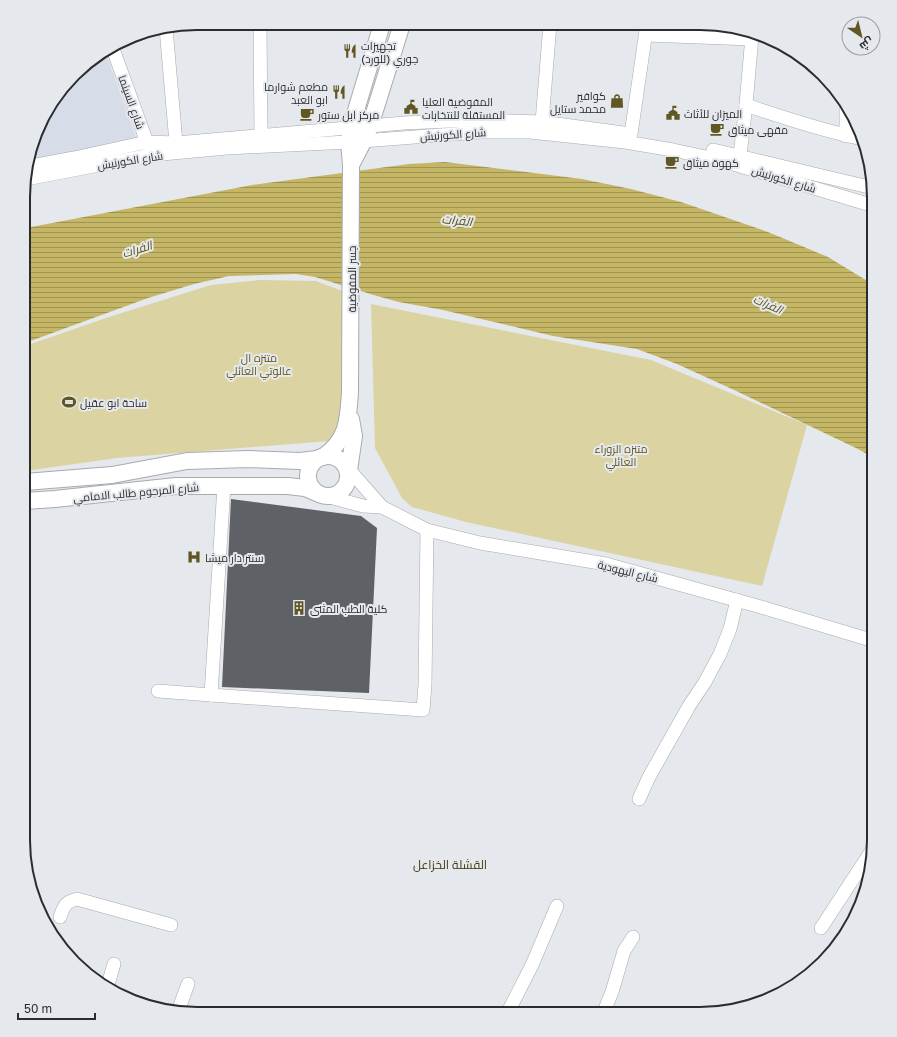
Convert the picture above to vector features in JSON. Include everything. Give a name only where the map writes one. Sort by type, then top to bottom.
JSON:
[{"type":"main road","points":[[358,134],[381,30]]},
{"type":"main road","points":[[358,134],[400,30]]},
{"type":"main road","name":"جسر المفوضية","points":[[350,400],[351,165],[358,134]]},
{"type":"main road","points":[[350,400],[354,436],[347,484],[338,494],[332,496],[322,495],[313,490],[309,484],[309,471],[312,464],[331,451],[343,435],[347,426],[350,400]]},
{"type":"main road","points":[[320,458],[329,456],[335,457],[340,460],[348,471]]},
{"type":"main road","name":"شارع المرحوم طالب الامامي","points":[[30,482],[112,475],[187,461],[248,459],[300,461],[320,458]]},
{"type":"main road","name":"شارع المرحوم طالب الامامي","points":[[30,501],[176,486],[224,485],[296,487],[305,488],[322,495]]},
{"type":"street","points":[[260,30],[261,135]]},
{"type":"street","points":[[542,122],[550,30]]},
{"type":"street","points":[[631,134],[646,30]]},
{"type":"street","points":[[659,30],[744,36]]},
{"type":"street","points":[[166,33],[176,143]]},
{"type":"street","points":[[740,155],[752,39]]},
{"type":"street","name":"شارع السينما","points":[[114,52],[151,155]]},
{"type":"street","points":[[746,105],[792,120],[856,138]]},
{"type":"street","points":[[846,116],[846,136]]},
{"type":"street","name":"شارع الكورنيش","points":[[31,178],[151,155],[358,134],[466,121],[542,122],[631,134],[740,155],[867,186]]},
{"type":"street","name":"شارع الكورنيش","points":[[33,166],[147,142],[176,143],[261,135],[491,131],[530,132],[632,143],[720,160],[867,204]]},
{"type":"street","points":[[826,192],[829,177]]},
{"type":"street","points":[[348,471],[382,508]]},
{"type":"street","points":[[211,695],[224,485]]},
{"type":"street","points":[[322,495],[363,506],[382,508]]},
{"type":"street","name":"شارع اليهودية","points":[[382,508],[427,530],[480,543],[606,564],[737,600],[867,639]]},
{"type":"street","points":[[158,691],[423,710],[425,685],[427,530]]},
{"type":"street","points":[[639,799],[649,777],[688,706],[705,682],[720,654],[730,629],[737,600]]},
{"type":"street","points":[[821,928],[866,859]]},
{"type":"street","points":[[60,917],[63,907],[68,901],[77,899],[171,925]]},
{"type":"street","points":[[511,1007],[532,965],[557,906]]},
{"type":"street","points":[[606,1007],[612,992],[624,951],[633,937]]},
{"type":"street","points":[[109,982],[114,964]]},
{"type":"street","points":[[180,1006],[188,984]]},
{"type":"shaded area","points":[[107,56],[137,141],[34,162],[47,123],[58,104],[79,79]]},
{"type":"green space","name":"متنزه ال عالوتي العائلي","points":[[260,280],[316,281],[345,292],[346,416],[329,441],[117,458],[30,470],[30,344],[109,317],[211,285]]},
{"type":"green space","name":"متنزه الزوراء العائلي","points":[[371,304],[651,360],[807,425],[762,586],[466,522],[412,507],[402,498],[375,448]]},
{"type":"water","name":"الفرات","points":[[445,162],[582,179],[631,189],[681,202],[768,232],[828,257],[867,281],[867,454],[732,389],[677,364],[637,349],[553,336],[443,310],[399,302],[315,277],[296,274],[229,276],[194,284],[148,298],[30,341],[30,227],[252,185],[409,164]]},
{"type":"building","name":"كلية الطب المثنى","points":[[231,499],[361,516],[377,528],[369,693],[222,687]]},
{"type":"place","name":"تجهيزات جوري (للورد)","points":[[350,51]]},
{"type":"place","name":"مطعم شوارما ابو العبد","points":[[339,92]]},
{"type":"place","name":"كوافير محمد ستايل","points":[[617,101]]},
{"type":"place","name":"المفوضية العليا المستقلة للنتخابات","points":[[411,107]]},
{"type":"place","name":"الميزان للأثاث","points":[[673,113]]},
{"type":"place","name":"مركز ابل ستور","points":[[307,114]]},
{"type":"place","name":"مقهى ميثاق","points":[[717,129]]},
{"type":"place","name":"كهوة ميثاق","points":[[672,162]]},
{"type":"place","name":"ساحة ابو عقيل","points":[[69,402]]},
{"type":"place","name":"سنتر دار ميشا","points":[[194,557]]},
{"type":"place","name":"كلية الطب المثنى","points":[[299,608]]},
{"type":"district","name":"القشلة الخزاعل","points":[[450,864]]}]
